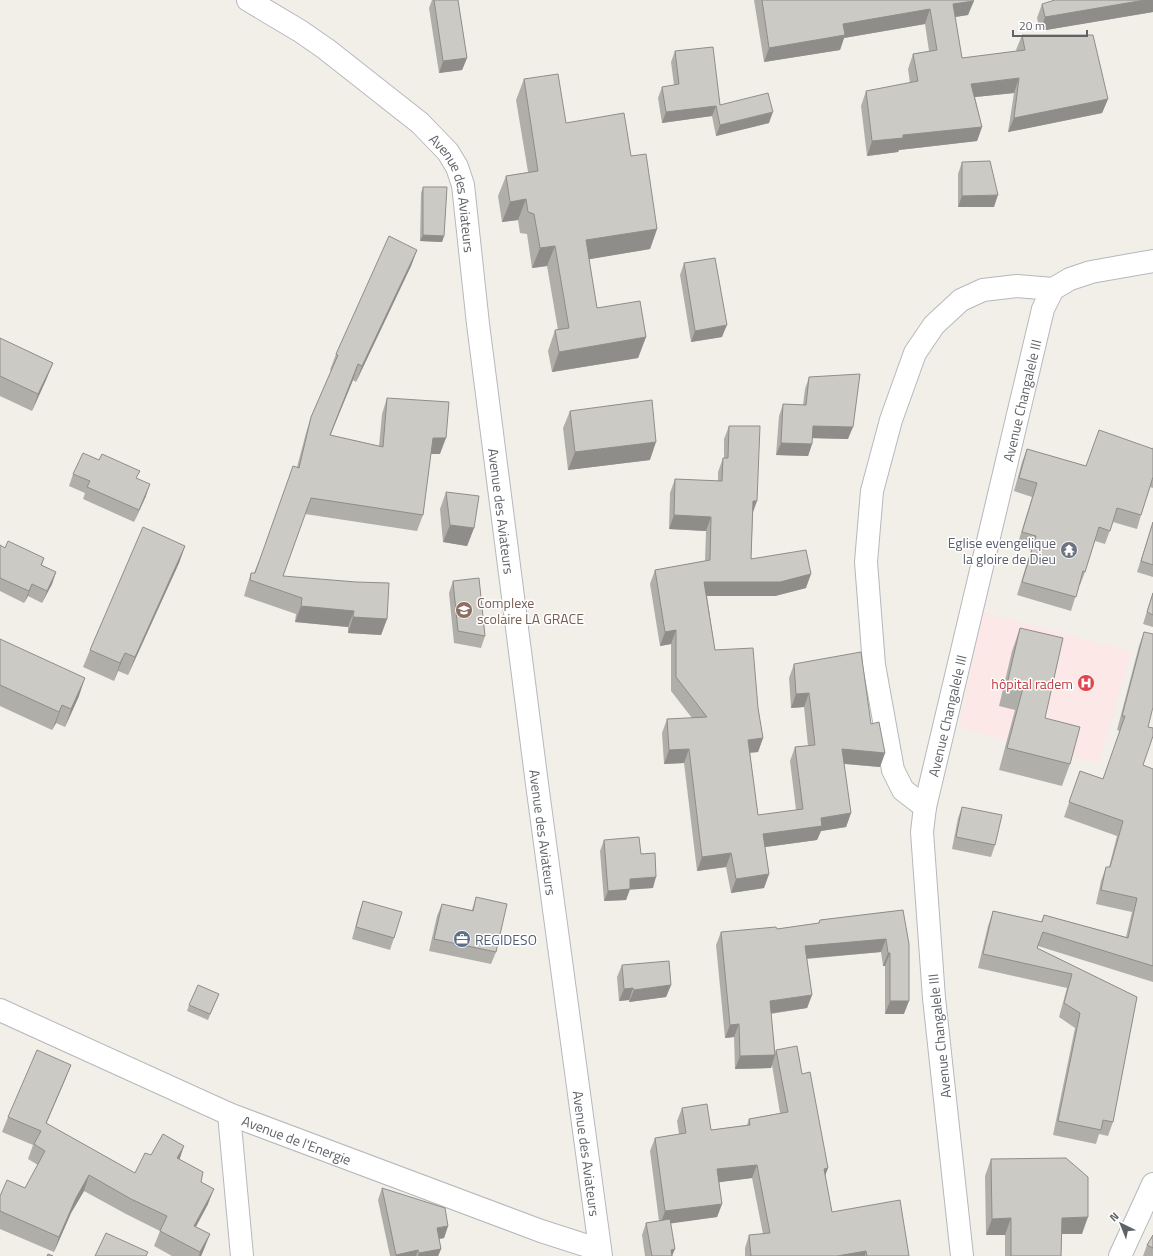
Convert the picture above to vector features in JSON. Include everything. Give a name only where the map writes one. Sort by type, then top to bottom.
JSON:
[{"type":"street","name":"Avenue des Aviateurs","points":[[252,2],[281,0]]},
{"type":"street","name":"Avenue des Aviateurs","points":[[252,2],[326,49],[420,123],[448,152],[457,166],[463,185],[480,340],[537,784],[601,1253]]},
{"type":"street","points":[[925,807],[903,790],[893,770],[874,665],[866,562],[872,491],[891,420],[914,353],[934,325],[961,300],[983,290],[1017,286],[1053,289],[1070,279],[1091,272],[1153,261]]},
{"type":"street","name":"Avenue Changalele III","points":[[962,1256],[934,998],[922,832],[925,807],[1038,328],[1043,309],[1053,289]]},
{"type":"street","name":"Avenue de l'Energie","points":[[0,1010],[229,1114],[601,1253]]},
{"type":"street","points":[[229,1114],[242,1256]]},
{"type":"street","points":[[1120,1256],[1153,1184]]},
{"type":"shaded area","name":"hôpital radem","points":[[982,612],[1131,651],[1099,763],[959,728]]},
{"type":"building","points":[[434,0],[458,0],[467,58],[443,61]]},
{"type":"building","points":[[762,0],[973,0],[974,1],[953,4],[962,58],[1025,50],[1022,35],[1093,35],[1108,99],[1014,118],[1019,78],[971,84],[982,127],[903,135],[903,138],[872,141],[866,91],[918,81],[913,54],[937,50],[930,9],[843,24],[845,35],[769,48]]},
{"type":"building","points":[[1055,0],[1145,0],[1045,17],[1042,4]]},
{"type":"building","points":[[713,47],[720,105],[768,93],[773,112],[720,125],[716,106],[666,112],[662,87],[679,84],[675,51]]},
{"type":"building","points":[[558,74],[566,123],[624,113],[631,156],[646,154],[657,229],[586,240],[597,308],[640,301],[646,337],[559,352],[555,330],[569,328],[555,246],[540,248],[534,214],[528,212],[526,199],[510,202],[506,176],[538,171],[524,79]]},
{"type":"building","points":[[990,161],[998,195],[962,196],[962,162]]},
{"type":"building","points":[[423,187],[447,187],[444,236],[423,235]]},
{"type":"building","points":[[389,236],[417,250],[362,366],[358,364],[330,435],[383,447],[387,398],[449,402],[446,438],[433,438],[423,515],[311,498],[283,576],[389,583],[387,619],[353,617],[354,611],[301,606],[302,598],[250,580],[251,573],[255,573],[293,466],[299,468],[311,417],[338,355],[336,354]]},
{"type":"building","points":[[715,258],[727,325],[695,331],[684,263]]},
{"type":"building","points":[[0,338],[53,363],[38,394],[0,376]]},
{"type":"building","points":[[860,374],[853,427],[813,426],[812,444],[781,443],[783,404],[806,405],[809,377]]},
{"type":"building","points":[[652,400],[656,442],[575,452],[570,411]]},
{"type":"building","points":[[729,426],[760,426],[757,501],[753,501],[751,559],[806,550],[811,574],[780,582],[704,582],[715,650],[753,648],[758,708],[763,738],[748,740],[758,815],[803,809],[795,747],[815,745],[809,693],[796,694],[794,664],[861,652],[871,724],[879,722],[885,753],[842,749],[851,813],[821,818],[822,826],[763,834],[769,874],[736,879],[731,853],[702,857],[689,749],[669,750],[667,719],[707,717],[676,677],[676,630],[665,632],[655,570],[710,560],[711,517],[674,515],[675,479],[722,481],[723,458],[728,458]]},
{"type":"building","points":[[1099,430],[1153,449],[1153,477],[1141,515],[1117,508],[1110,531],[1099,527],[1085,572],[1083,571],[1076,597],[1022,582],[1036,536],[1022,532],[1037,483],[1019,478],[1027,449],[1086,466]]},
{"type":"building","points":[[83,453],[99,460],[102,454],[140,471],[136,478],[150,484],[139,510],[87,487],[90,481],[73,474]]},
{"type":"building","points":[[446,492],[479,496],[474,528],[450,525]]},
{"type":"building","points":[[1153,522],[1153,565],[1141,561]]},
{"type":"building","points":[[143,527],[185,546],[135,657],[125,653],[120,663],[90,650]]},
{"type":"building","points":[[8,541],[44,558],[41,565],[56,572],[47,591],[32,584],[29,591],[0,578],[0,545],[5,548]]},
{"type":"building","points":[[479,578],[485,636],[458,631],[453,581]]},
{"type":"building","points":[[1153,593],[1153,615],[1147,612]]},
{"type":"building","points":[[1020,628],[1063,638],[1045,718],[1080,727],[1070,764],[1007,748],[1023,688],[1007,684]]},
{"type":"building","points":[[1144,632],[1153,634],[1153,707],[1148,727],[1153,728],[1153,736],[1143,765],[1153,769],[1153,966],[1043,932],[1037,948],[1137,997],[1113,1122],[1103,1120],[1101,1130],[1058,1121],[1080,1013],[1064,1003],[1072,974],[983,954],[993,911],[1042,922],[1044,915],[1128,938],[1137,898],[1101,890],[1106,867],[1110,867],[1123,821],[1069,802],[1080,771],[1103,779],[1125,716],[1122,716]]},
{"type":"building","points":[[0,639],[85,678],[71,709],[62,705],[59,712],[0,685]]},
{"type":"building","points":[[962,807],[1002,815],[995,845],[956,837]]},
{"type":"building","points":[[639,837],[641,854],[655,853],[656,877],[630,879],[630,889],[608,891],[604,840]]},
{"type":"building","points":[[476,897],[507,904],[496,952],[434,939],[442,904],[473,911]]},
{"type":"building","points":[[363,901],[402,912],[394,938],[356,927]]},
{"type":"building","points":[[903,910],[909,944],[909,1001],[890,1001],[890,953],[888,953],[886,939],[805,946],[812,995],[770,1001],[775,1055],[740,1056],[739,1024],[730,1025],[721,932],[776,927],[777,929],[819,923],[820,920]]},
{"type":"building","points":[[669,961],[671,985],[634,990],[633,988],[624,989],[622,965]]},
{"type":"building","points":[[198,985],[219,994],[210,1014],[189,1005]]},
{"type":"building","points":[[797,1046],[802,1074],[810,1072],[828,1168],[824,1169],[832,1212],[900,1200],[909,1256],[867,1256],[866,1251],[837,1256],[751,1256],[749,1235],[770,1233],[757,1165],[717,1169],[722,1204],[665,1211],[655,1138],[686,1133],[682,1108],[707,1104],[711,1130],[750,1125],[749,1119],[788,1112],[776,1050]]},
{"type":"building","points":[[37,1050],[71,1065],[46,1123],[135,1173],[145,1153],[151,1155],[163,1134],[184,1146],[177,1158],[203,1172],[201,1182],[214,1189],[194,1226],[210,1234],[200,1252],[160,1231],[167,1216],[131,1199],[89,1175],[76,1198],[59,1237],[0,1211],[0,1196],[7,1180],[25,1188],[45,1151],[34,1144],[41,1131],[8,1117]]},
{"type":"building","points":[[1066,1158],[1088,1177],[1088,1217],[1062,1218],[1061,1256],[1011,1256],[1011,1218],[992,1219],[991,1159]]},
{"type":"building","points":[[382,1188],[445,1208],[448,1226],[437,1228],[441,1249],[419,1253],[418,1250],[396,1255]]},
{"type":"building","points":[[670,1219],[675,1249],[671,1250],[672,1256],[652,1256],[646,1223]]},
{"type":"building","points":[[106,1233],[148,1252],[146,1256],[95,1256]]},
{"type":"building","points":[[1153,1235],[1153,1248],[1147,1245]]},
{"type":"place","name":"Eglise evengelique la gloire de Dieu","points":[[1069,550]]},
{"type":"place","name":"Complexe scolaire LA GRACE","points":[[464,610]]},
{"type":"place","name":"hôpital radem","points":[[1086,683]]},
{"type":"place","name":"REGIDESO","points":[[462,939]]}]
